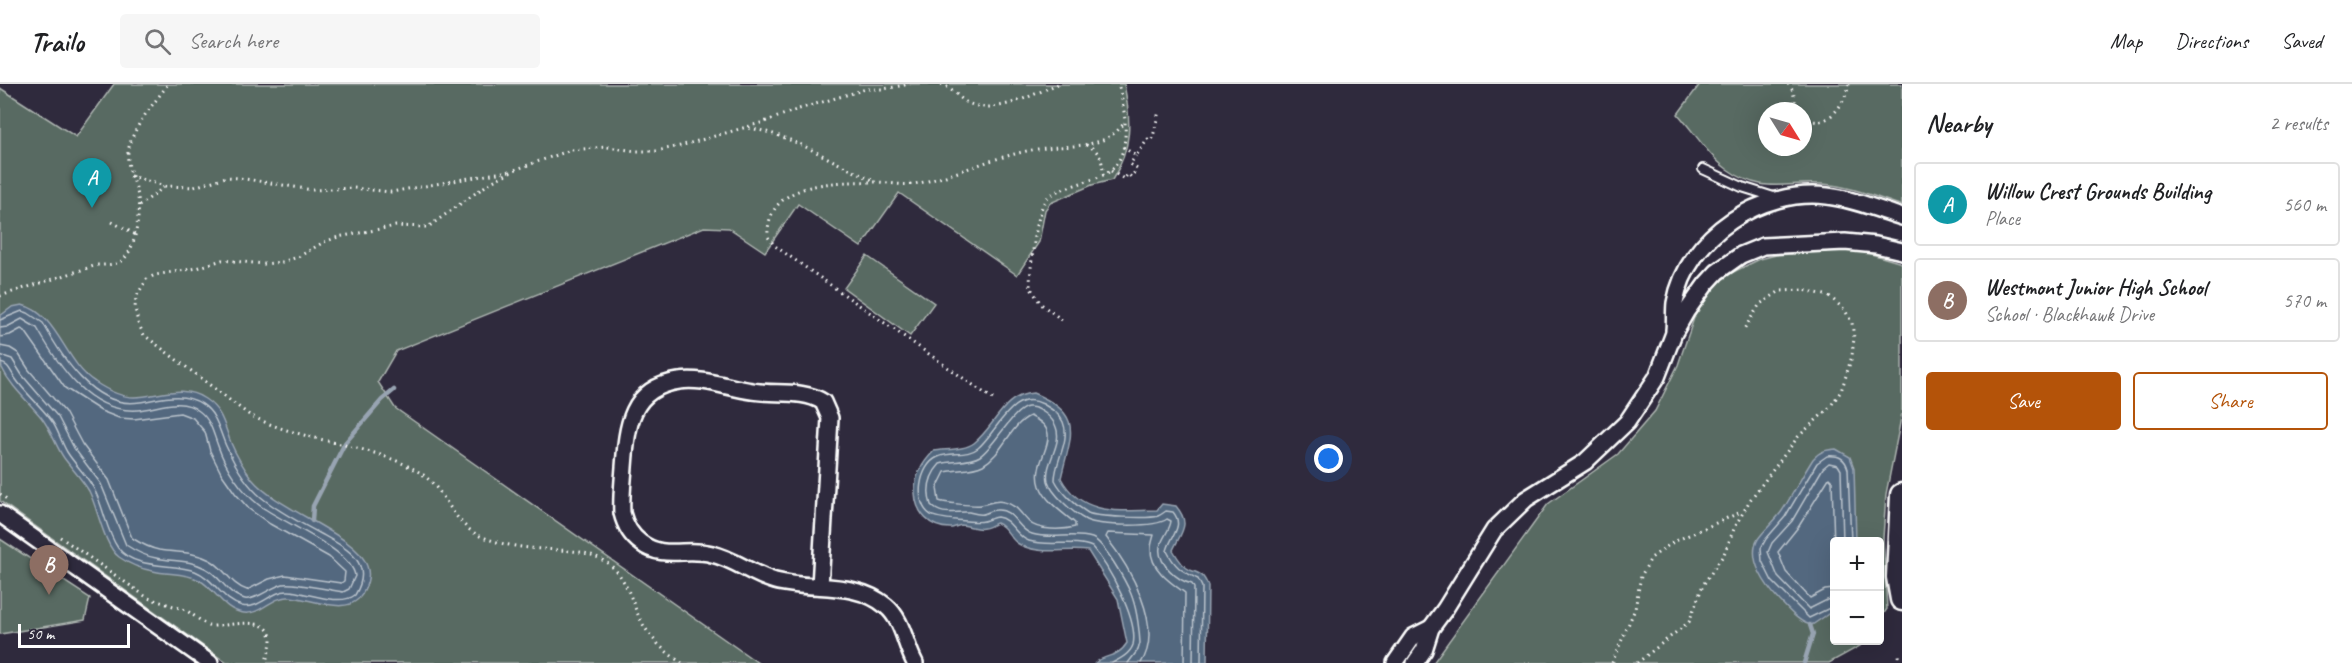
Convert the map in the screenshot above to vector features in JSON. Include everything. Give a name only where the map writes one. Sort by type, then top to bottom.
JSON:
[{"type":"main road","points":[[1901,504],[1899,577],[1902,599]]},
{"type":"street","points":[[1674,333],[1675,303],[1682,280],[1703,246],[1734,219],[1764,203],[1798,195],[1826,196],[1851,200],[1902,217]]},
{"type":"street","points":[[1415,663],[1424,650],[1431,628],[1494,530],[1526,499],[1585,462],[1627,422],[1658,377],[1674,333],[1706,284],[1730,262],[1749,250],[1772,245],[1845,242],[1876,245],[1902,251]]},
{"type":"street","points":[[820,586],[830,418],[823,402],[810,396],[763,393],[693,380],[670,383],[648,393],[632,412],[626,434],[622,513],[624,523],[635,539],[653,551],[662,553],[712,554],[774,581],[869,595],[889,608],[897,619],[915,663]]},
{"type":"street","points":[[0,514],[210,663]]},
{"type":"street","points":[[1395,663],[1413,637],[1431,628]]},
{"type":"lane","points":[[1703,169],[1742,187],[1778,198]]},
{"type":"path","points":[[0,296],[97,265],[112,264],[121,261],[127,255],[135,234],[139,206],[138,195],[130,176],[128,152],[139,126],[168,84]]},
{"type":"path","points":[[130,176],[165,186],[194,187],[226,177],[312,190],[353,188],[391,192],[514,170],[571,150],[607,147],[656,151],[746,128],[866,89],[884,89],[910,84]]},
{"type":"path","points":[[941,84],[968,103],[990,107],[1017,101],[1058,84]]},
{"type":"path","points":[[1062,320],[1041,304],[1030,287],[1040,212],[1047,198],[1054,193],[1103,175],[1111,171],[1118,162],[1123,147],[1125,122],[1124,106],[1118,84]]},
{"type":"path","points":[[1788,84],[1793,91],[1795,102]]},
{"type":"path","points":[[1812,122],[1827,119],[1842,104],[1849,84]]},
{"type":"path","points":[[1111,171],[1124,179],[1128,174],[1131,177],[1137,169],[1130,164],[1148,139],[1150,141],[1153,137],[1158,111]]},
{"type":"path","points":[[993,399],[783,253],[768,237],[772,211],[794,193],[821,184],[876,182],[898,185],[916,183],[964,171],[1010,155],[1042,148],[1084,145],[1105,139],[1119,130],[1125,122]]},
{"type":"path","points":[[746,128],[789,138],[876,182]]},
{"type":"path","points":[[1084,145],[1096,151],[1100,157],[1103,175]]},
{"type":"path","points":[[1123,147],[1136,156]]},
{"type":"path","points":[[514,170],[491,183],[428,227],[396,226],[338,237],[298,257],[282,262],[264,264],[222,260],[197,268],[155,275],[147,279],[140,287],[135,308],[138,323],[144,335],[156,345],[248,414],[266,424],[399,462],[419,472],[433,482],[459,521],[470,531],[483,538],[504,544],[577,551],[606,561],[622,578],[645,629],[656,642],[682,663]]},
{"type":"path","points":[[139,206],[165,186]]},
{"type":"path","points":[[112,222],[135,234]]},
{"type":"path","points":[[1637,663],[1689,622],[1703,585],[1724,554],[1743,511],[1759,486],[1798,437],[1830,407],[1841,391],[1852,356],[1854,338],[1850,316],[1838,302],[1829,296],[1804,290],[1780,291],[1760,304],[1744,328]]},
{"type":"path","points":[[0,494],[9,501]]},
{"type":"path","points":[[1612,663],[1635,609],[1641,576],[1652,558],[1673,542],[1743,511]]},
{"type":"path","points":[[56,533],[148,598],[186,610],[208,626],[249,623],[265,627],[272,638],[267,663]]},
{"type":"path","points":[[1900,663],[1899,655],[1902,654]]},
{"type":"green space","points":[[114,84],[1124,84],[1129,121],[1124,156],[1112,180],[1092,185],[1050,203],[1045,210],[1039,242],[1017,275],[899,193],[861,247],[798,204],[765,252],[729,228],[704,227],[396,351],[378,382],[395,408],[758,663],[227,663],[0,501],[0,88],[76,137]]},
{"type":"green space","points":[[1700,84],[1902,84],[1902,206],[1840,186],[1766,185],[1754,182],[1727,169],[1701,143],[1678,114]]},
{"type":"green space","points":[[1861,251],[1902,263],[1902,413],[1886,494],[1883,537],[1830,537],[1830,645],[1860,646],[1829,663],[1433,663],[1548,504],[1618,454],[1655,411],[1678,365],[1695,315],[1715,284],[1727,275],[1760,259],[1776,255]]},
{"type":"green space","points":[[867,256],[934,303],[910,336],[844,288]]},
{"type":"green space","points":[[0,539],[90,598],[85,620],[0,634]]},
{"type":"green space","points":[[1884,556],[1887,609],[1884,613]]},
{"type":"water","points":[[22,305],[34,310],[44,318],[85,374],[109,390],[134,397],[187,392],[196,394],[216,408],[235,452],[252,479],[279,501],[349,544],[360,555],[367,566],[368,575],[364,591],[358,600],[340,606],[288,597],[276,600],[256,611],[244,613],[230,608],[199,580],[144,569],[119,557],[109,545],[89,491],[64,458],[44,422],[15,388],[2,368],[0,316],[12,307]]},
{"type":"water","points":[[1033,393],[1061,409],[1067,418],[1070,437],[1061,478],[1079,499],[1103,509],[1157,510],[1162,504],[1176,506],[1181,512],[1184,528],[1173,550],[1187,569],[1201,575],[1208,586],[1207,663],[1095,663],[1116,654],[1127,643],[1118,599],[1088,551],[1033,549],[1017,543],[997,523],[981,528],[961,525],[944,528],[931,523],[921,513],[916,500],[916,481],[922,465],[934,451],[961,448],[974,443],[1014,399]]},
{"type":"water","points":[[1836,449],[1850,457],[1854,468],[1856,537],[1830,537],[1830,613],[1812,625],[1794,616],[1769,588],[1756,564],[1755,547],[1761,535],[1782,511],[1813,459],[1823,451]]},
{"type":"waterway","points":[[312,521],[313,506],[345,443],[382,400],[394,390]]},
{"type":"waterway","points":[[1804,663],[1813,634],[1810,625]]},
{"type":"place","name":"Willow Crest Grounds Building","points":[[92,208]]},
{"type":"place","name":"Westmont Junior High School","points":[[49,595]]}]
